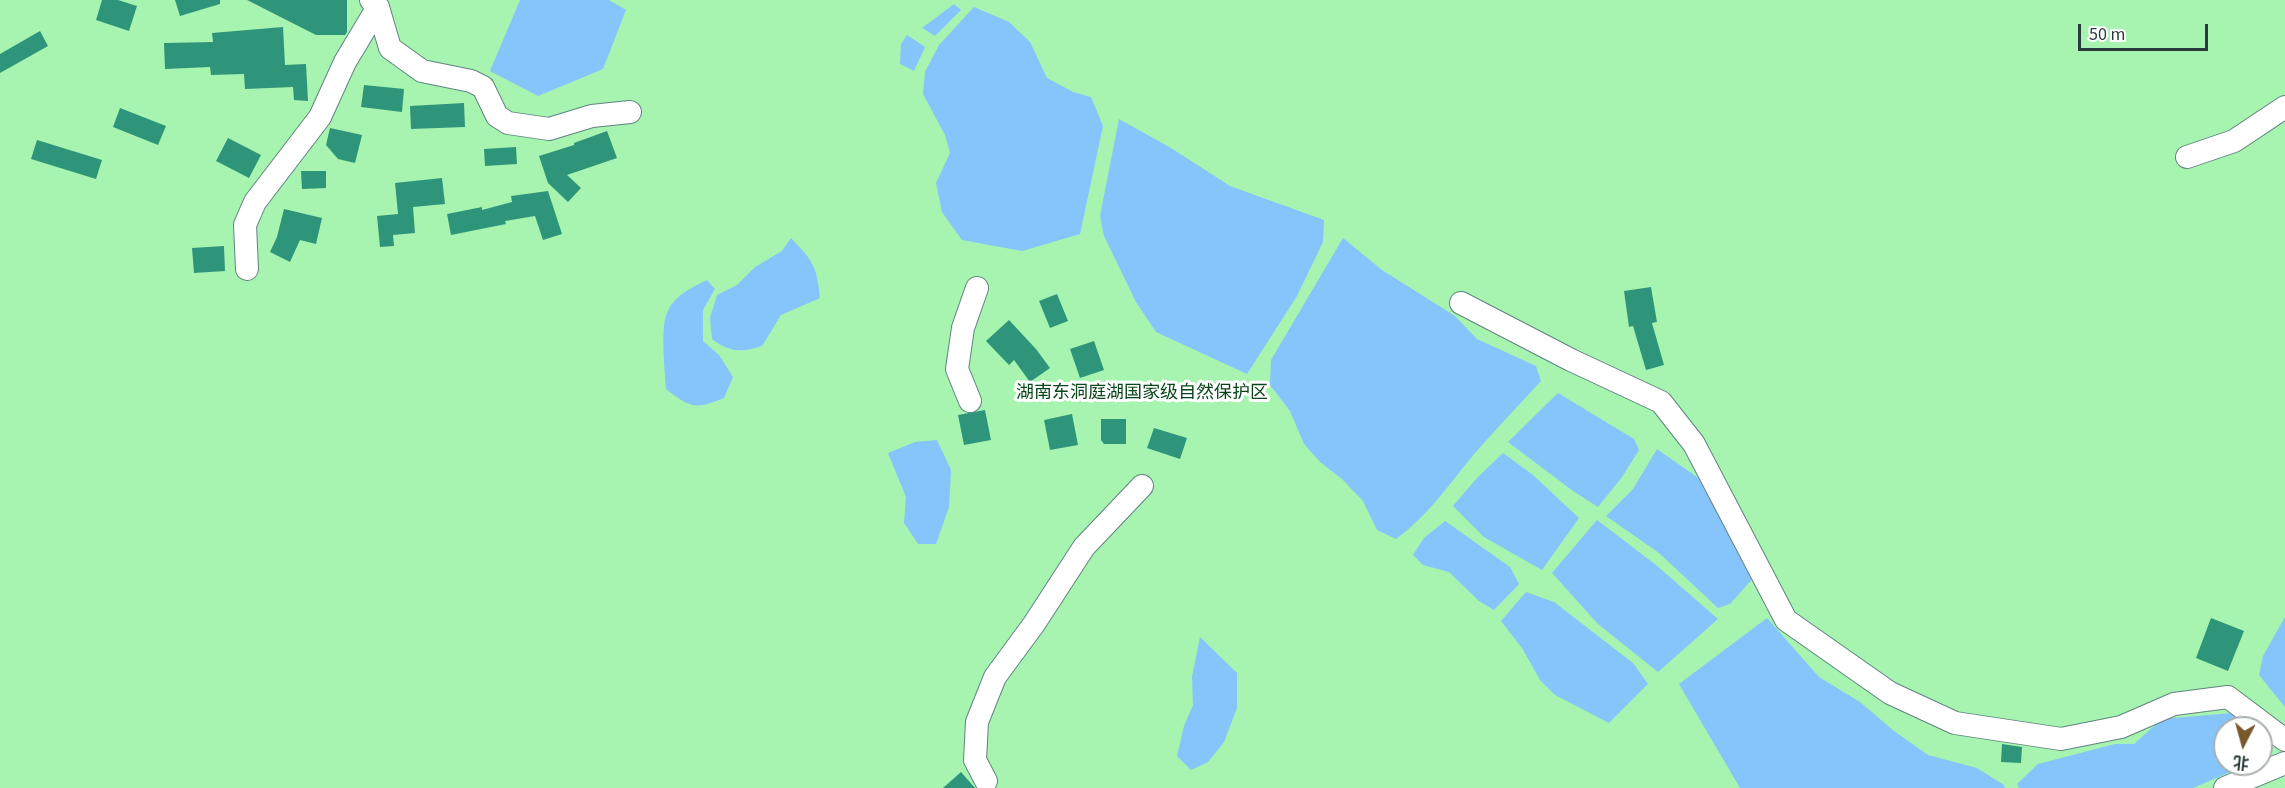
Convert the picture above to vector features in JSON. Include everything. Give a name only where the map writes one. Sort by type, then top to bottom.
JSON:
[{"type":"street","points":[[374,4],[390,48],[422,71],[471,81],[483,87],[497,116],[508,123],[549,129],[592,116],[630,112]]},
{"type":"street","points":[[247,269],[246,225],[255,202],[320,117],[374,4]]},
{"type":"street","points":[[2187,157],[2234,141],[2285,107]]},
{"type":"street","points":[[970,401],[957,369],[963,328],[977,288]]},
{"type":"street","points":[[1461,303],[1571,360],[1661,402],[1694,444],[1786,620],[1890,693],[1955,723],[2061,739],[2121,727],[2174,704],[2228,697],[2285,740]]},
{"type":"street","points":[[986,781],[975,760],[977,722],[995,677],[1034,624],[1084,547],[1142,486]]},
{"type":"street","points":[[2225,788],[2285,763]]},
{"type":"green space","name":"湖南东洞庭湖国家级自然保护区","points":[[0,0],[2285,0],[2285,788],[0,788]]},
{"type":"water","points":[[520,0],[609,0],[626,10],[603,69],[538,96],[490,71]]},
{"type":"water","points":[[954,4],[961,10],[935,36],[922,28]]},
{"type":"water","points":[[974,7],[1009,22],[1030,42],[1047,78],[1073,92],[1091,97],[1103,126],[1080,234],[1022,251],[962,240],[942,212],[936,183],[950,153],[945,135],[923,94],[925,72],[939,45]]},
{"type":"water","points":[[907,35],[925,47],[914,71],[900,64],[901,44]]},
{"type":"water","points":[[1119,119],[1171,148],[1230,186],[1324,220],[1323,242],[1297,296],[1247,374],[1156,332],[1136,302],[1104,236],[1100,216]]},
{"type":"water","points":[[791,238],[804,252],[815,270],[820,298],[781,315],[762,346],[748,350],[736,350],[724,347],[712,339],[710,318],[717,295],[737,285],[755,267],[782,251]]},
{"type":"water","points":[[1343,238],[1382,270],[1455,316],[1477,339],[1536,366],[1541,381],[1475,453],[1428,510],[1396,539],[1377,530],[1363,501],[1342,479],[1320,462],[1304,444],[1290,411],[1270,385],[1271,360]]},
{"type":"water","points":[[707,280],[715,289],[703,310],[703,341],[719,355],[733,377],[724,398],[694,405],[666,389],[664,329],[667,313],[674,302],[684,293]]},
{"type":"water","points":[[1558,393],[1634,439],[1639,450],[1622,477],[1598,507],[1508,442]]},
{"type":"water","points":[[937,440],[951,470],[949,507],[936,544],[918,544],[904,523],[906,497],[888,453],[915,442]]},
{"type":"water","points":[[1657,449],[1697,477],[1720,501],[1754,577],[1730,604],[1718,608],[1659,553],[1606,516],[1633,489]]},
{"type":"water","points":[[1503,453],[1533,475],[1579,518],[1542,570],[1484,537],[1453,506]]},
{"type":"water","points":[[1597,520],[1656,565],[1718,619],[1658,672],[1598,624],[1552,573]]},
{"type":"water","points":[[1445,521],[1510,567],[1519,584],[1494,610],[1479,601],[1449,572],[1423,565],[1413,555],[1424,538]]},
{"type":"water","points":[[1526,592],[1554,602],[1633,663],[1648,684],[1609,723],[1555,695],[1540,680],[1522,648],[1501,621]]},
{"type":"water","points":[[2285,617],[2285,707],[2259,675],[2263,656]]},
{"type":"water","points":[[1767,618],[1819,677],[1860,702],[1894,731],[1928,755],[1977,768],[2004,785],[2005,788],[1740,788],[1679,684]]},
{"type":"water","points":[[1200,637],[1237,673],[1237,708],[1224,742],[1208,762],[1191,770],[1177,756],[1184,726],[1193,705],[1192,677]]},
{"type":"water","points":[[2232,713],[2237,716],[2213,716],[2213,776],[2221,776],[2193,788],[2019,788],[2017,784],[2038,764],[2115,744],[2134,744],[2162,719]]},
{"type":"building","points":[[102,0],[118,0],[137,6],[129,31],[96,20]]},
{"type":"building","points":[[175,0],[220,0],[220,4],[180,16]]},
{"type":"building","points":[[247,0],[347,0],[347,32],[345,35],[316,35]]},
{"type":"building","points":[[283,27],[285,65],[306,64],[308,101],[294,100],[293,87],[245,89],[244,74],[211,75],[210,67],[165,69],[164,43],[213,42],[212,33]]},
{"type":"building","points":[[40,31],[48,46],[0,73],[0,54]]},
{"type":"building","points":[[364,85],[404,89],[402,112],[361,107]]},
{"type":"building","points":[[464,103],[465,127],[411,129],[410,106]]},
{"type":"building","points":[[120,108],[166,126],[158,145],[113,127]]},
{"type":"building","points":[[330,128],[362,135],[355,163],[338,159],[326,145]]},
{"type":"building","points":[[607,131],[617,158],[567,175],[581,188],[568,202],[548,183],[539,156]]},
{"type":"building","points":[[228,138],[261,155],[249,178],[216,161]]},
{"type":"building","points":[[37,140],[102,160],[96,179],[31,159]]},
{"type":"building","points":[[516,147],[517,164],[485,166],[484,149]]},
{"type":"building","points":[[301,171],[326,171],[326,188],[302,189]]},
{"type":"building","points":[[442,178],[445,204],[413,207],[415,233],[393,235],[394,246],[380,247],[377,216],[398,214],[395,183]]},
{"type":"building","points":[[548,191],[562,234],[543,240],[535,216],[451,235],[447,214],[482,207],[482,210],[512,202],[511,196]]},
{"type":"building","points":[[284,209],[322,218],[316,244],[300,240],[290,262],[270,252],[277,237]]},
{"type":"building","points":[[224,246],[225,271],[194,273],[192,248]]},
{"type":"building","points":[[1651,287],[1657,322],[1652,323],[1664,365],[1646,370],[1633,326],[1629,327],[1624,291]]},
{"type":"building","points":[[1057,294],[1068,321],[1050,328],[1039,301]]},
{"type":"building","points":[[1009,320],[1050,368],[1030,382],[1014,360],[1009,365],[986,341]]},
{"type":"building","points":[[1094,341],[1104,370],[1080,378],[1070,349]]},
{"type":"building","points":[[985,410],[991,440],[964,445],[958,415]]},
{"type":"building","points":[[1072,414],[1078,445],[1050,450],[1044,420]]},
{"type":"building","points":[[1101,419],[1126,419],[1126,444],[1104,444],[1101,440]]},
{"type":"building","points":[[1154,428],[1187,438],[1180,459],[1147,448]]},
{"type":"building","points":[[2211,618],[2244,631],[2228,671],[2196,658]]},
{"type":"building","points":[[2002,744],[2022,747],[2021,763],[2001,762]]},
{"type":"building","points":[[961,772],[975,788],[943,788]]}]
